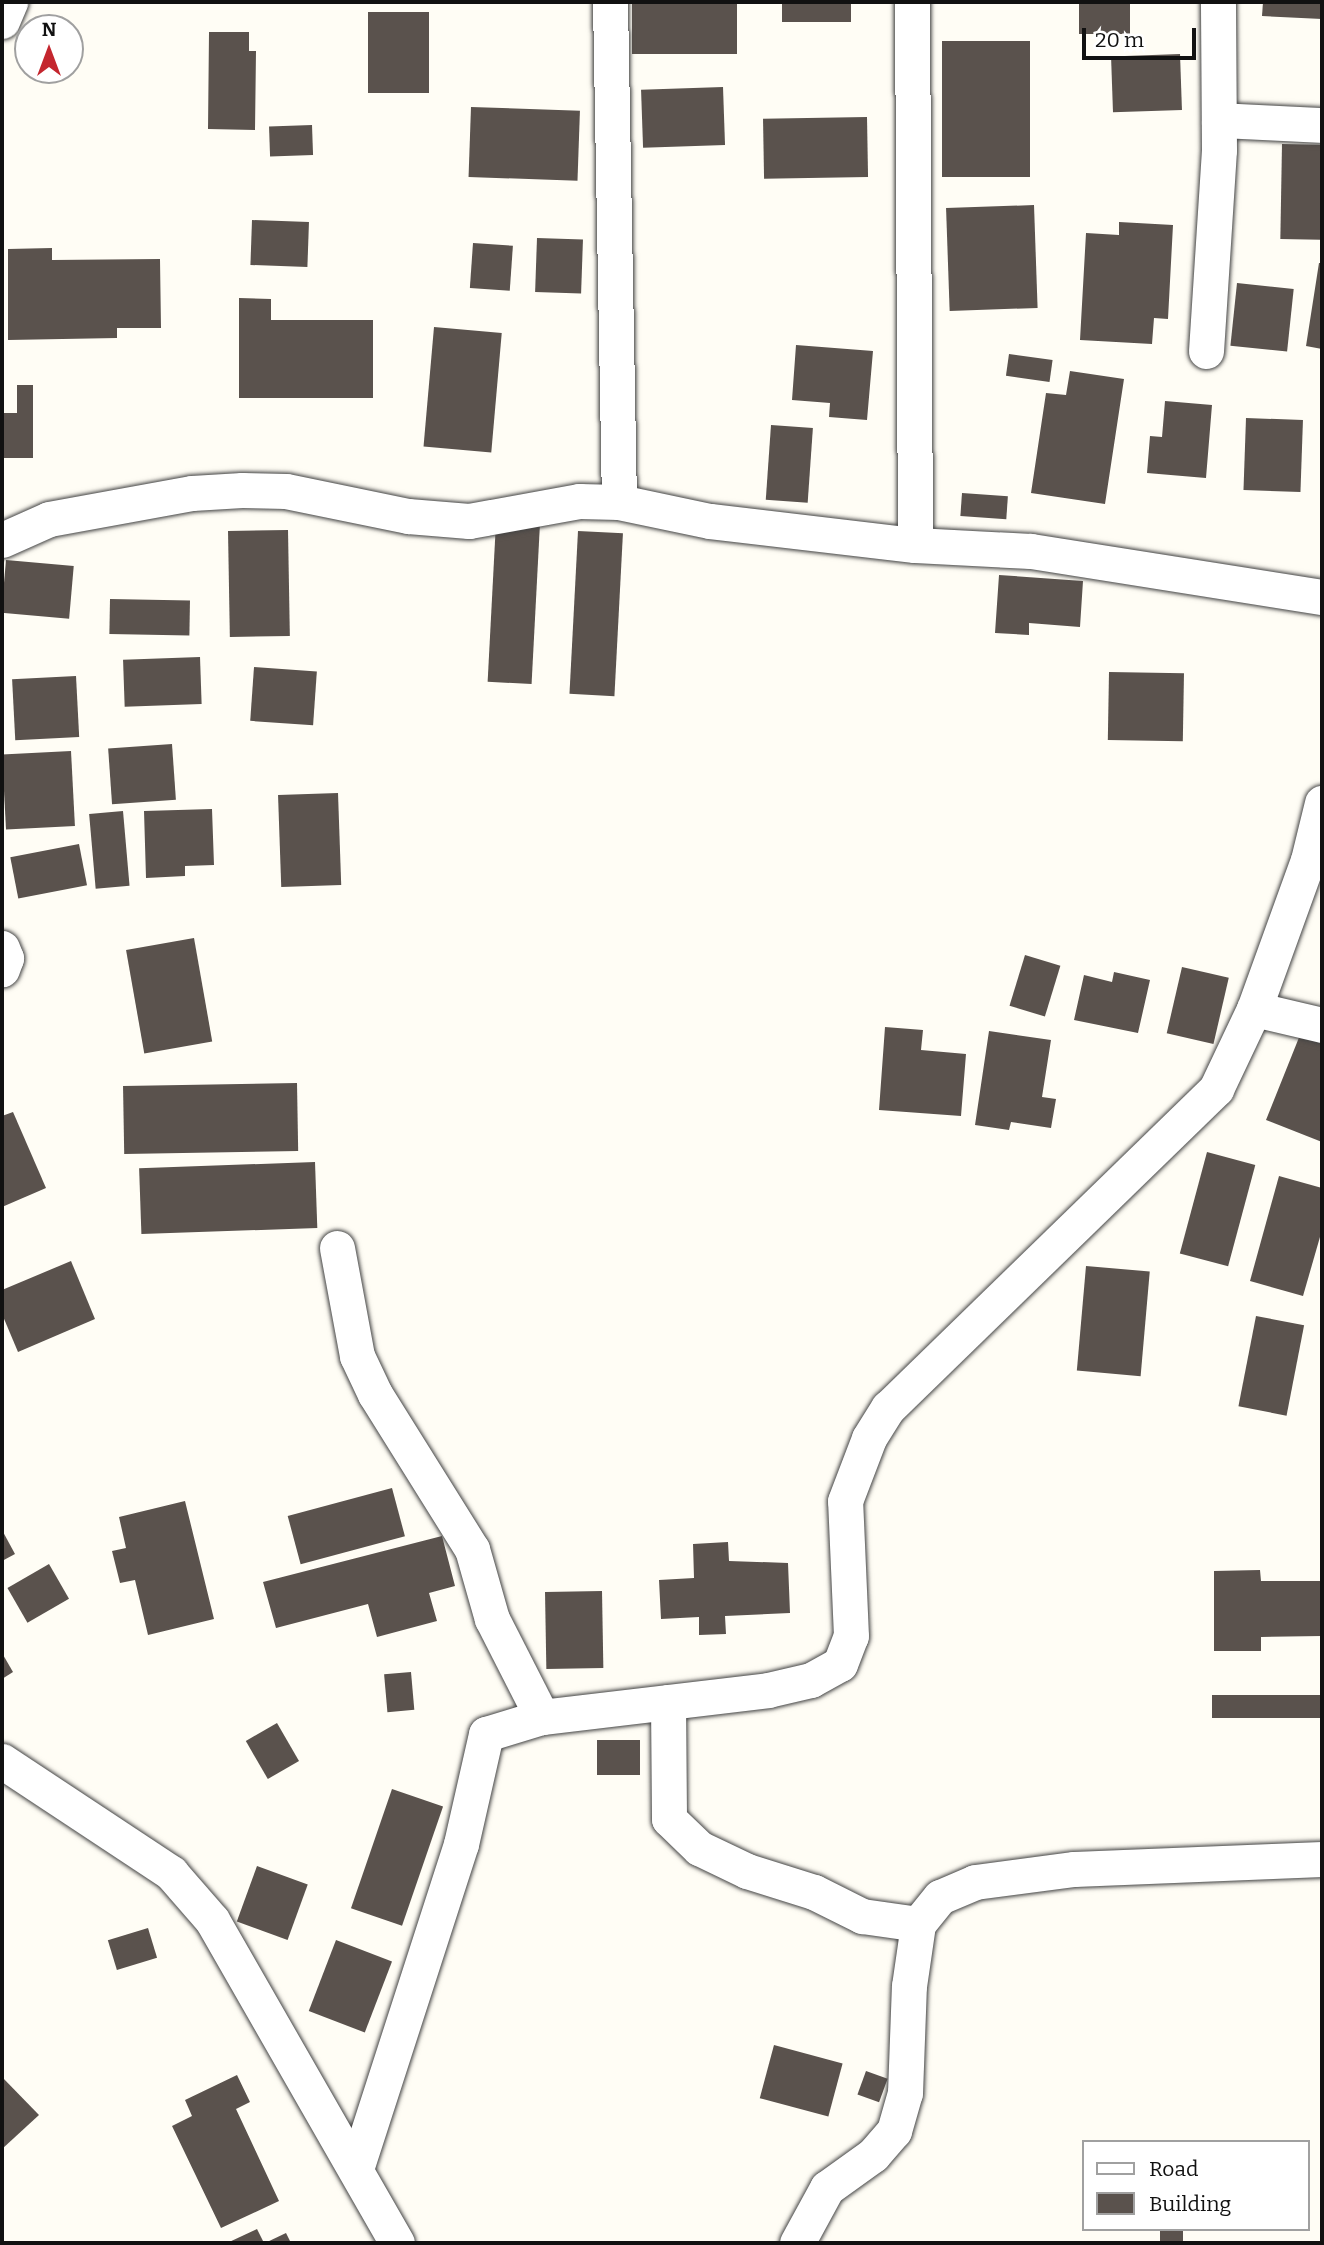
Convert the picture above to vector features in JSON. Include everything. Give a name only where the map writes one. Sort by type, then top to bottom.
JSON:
[{"type":"street","points":[[2,21],[10,2]]},
{"type":"street","points":[[610,2],[619,502]]},
{"type":"street","points":[[912,2],[915,545]]},
{"type":"street","points":[[1206,351],[1219,120],[1218,2]]},
{"type":"street","points":[[1219,120],[1322,125]]},
{"type":"street","points":[[2,540],[49,519],[192,493],[242,489],[286,491],[408,516],[458,521],[579,501],[619,502],[710,521],[915,545],[1031,551],[1322,597]]},
{"type":"street","points":[[356,2169],[461,1843],[486,1734],[542,1717],[811,1681],[840,1664],[851,1636],[845,1501],[869,1438],[888,1408],[1216,1089],[1254,1009],[1308,860],[1322,803]]},
{"type":"street","points":[[2,948],[6,958],[2,969]]},
{"type":"street","points":[[1254,1009],[1322,1025]]},
{"type":"street","points":[[337,1248],[357,1356],[375,1394],[472,1549],[492,1619],[542,1717]]},
{"type":"street","points":[[668,1702],[669,1819],[699,1849],[747,1871],[814,1892],[862,1916],[918,1924]]},
{"type":"street","points":[[6,1770],[171,1874],[212,1920],[397,2243]]},
{"type":"street","points":[[797,2243],[827,2188],[873,2155],[894,2132],[905,2093],[909,1986],[918,1924],[940,1897],[975,1882],[1074,1869],[1322,1859]]},
{"type":"building","points":[[632,2],[737,2],[737,54],[632,54]]},
{"type":"building","points":[[782,2],[851,2],[851,22],[782,22]]},
{"type":"building","points":[[1079,2],[1130,2],[1130,34],[1079,34]]},
{"type":"building","points":[[1263,2],[1322,2],[1322,19],[1262,16]]},
{"type":"building","points":[[368,12],[429,12],[429,93],[368,93]]},
{"type":"building","points":[[209,32],[249,32],[249,51],[256,51],[255,130],[208,129]]},
{"type":"building","points":[[942,41],[1030,41],[1030,177],[942,177]]},
{"type":"building","points":[[1180,54],[1182,110],[1113,112],[1111,56]]},
{"type":"building","points":[[723,87],[725,145],[643,148],[641,90]]},
{"type":"building","points":[[471,107],[580,111],[577,181],[469,177]]},
{"type":"building","points":[[867,117],[868,177],[764,179],[763,119]]},
{"type":"building","points":[[312,125],[313,155],[270,156],[269,127]]},
{"type":"building","points":[[1282,144],[1322,145],[1320,240],[1280,239]]},
{"type":"building","points":[[1034,205],[1038,308],[950,311],[946,208]]},
{"type":"building","points":[[252,220],[309,222],[307,267],[250,265]]},
{"type":"building","points":[[1119,222],[1173,225],[1168,319],[1154,318],[1152,344],[1080,340],[1086,233],[1119,235]]},
{"type":"building","points":[[537,238],[583,240],[581,294],[535,292]]},
{"type":"building","points":[[473,243],[513,246],[510,291],[470,288]]},
{"type":"building","points":[[52,248],[52,260],[160,259],[161,328],[117,328],[117,338],[8,340],[8,249]]},
{"type":"building","points":[[1319,263],[1322,263],[1322,349],[1306,346]]},
{"type":"building","points":[[1237,283],[1294,289],[1287,352],[1230,346]]},
{"type":"building","points":[[239,298],[271,299],[271,320],[373,320],[373,398],[239,398]]},
{"type":"building","points":[[434,327],[502,333],[491,452],[424,447]]},
{"type":"building","points":[[796,345],[873,351],[867,420],[829,417],[830,403],[792,400]]},
{"type":"building","points":[[1009,354],[1053,360],[1050,382],[1006,376]]},
{"type":"building","points":[[1070,371],[1124,379],[1105,504],[1031,493],[1046,393],[1066,395]]},
{"type":"building","points":[[17,385],[33,385],[33,458],[2,458],[2,413],[17,413]]},
{"type":"building","points":[[1165,401],[1212,405],[1206,478],[1147,473],[1150,436],[1162,437]]},
{"type":"building","points":[[1246,418],[1303,420],[1300,492],[1243,490]]},
{"type":"building","points":[[771,425],[813,428],[808,503],[766,500]]},
{"type":"building","points":[[962,493],[1008,496],[1006,519],[960,516]]},
{"type":"building","points":[[496,522],[540,524],[532,684],[488,682]]},
{"type":"building","points":[[288,530],[290,636],[230,637],[228,531]]},
{"type":"building","points":[[578,531],[623,533],[614,696],[569,694]]},
{"type":"building","points":[[6,560],[74,566],[69,619],[2,613]]},
{"type":"building","points":[[999,575],[1083,581],[1080,627],[1029,623],[1029,635],[995,633]]},
{"type":"building","points":[[110,599],[190,600],[189,635],[109,634]]},
{"type":"building","points":[[200,657],[202,704],[125,707],[123,660]]},
{"type":"building","points":[[254,667],[317,671],[313,725],[250,721]]},
{"type":"building","points":[[1109,672],[1184,673],[1183,741],[1108,740]]},
{"type":"building","points":[[76,676],[79,737],[15,740],[12,679]]},
{"type":"building","points":[[172,744],[176,800],[112,804],[108,748]]},
{"type":"building","points":[[71,751],[75,826],[6,830],[2,755]]},
{"type":"building","points":[[338,793],[341,885],[281,887],[278,795]]},
{"type":"building","points":[[212,809],[214,865],[185,866],[185,876],[146,878],[144,811]]},
{"type":"building","points":[[123,811],[130,886],[96,889],[89,814]]},
{"type":"building","points":[[79,844],[87,885],[18,899],[10,857]]},
{"type":"building","points":[[194,938],[212,1041],[144,1053],[126,950]]},
{"type":"building","points":[[1025,955],[1060,966],[1045,1017],[1010,1006]]},
{"type":"building","points":[[1182,967],[1229,978],[1213,1044],[1167,1033]]},
{"type":"building","points":[[1114,972],[1150,980],[1138,1033],[1074,1020],[1084,975],[1112,982]]},
{"type":"building","points":[[885,1027],[923,1030],[921,1050],[966,1054],[961,1116],[879,1110]]},
{"type":"building","points":[[989,1031],[1051,1040],[1042,1097],[1056,1099],[1051,1128],[1011,1122],[1009,1130],[975,1125]]},
{"type":"building","points":[[1300,1035],[1322,1044],[1322,1142],[1266,1120]]},
{"type":"building","points":[[297,1083],[298,1151],[124,1154],[123,1086]]},
{"type":"building","points":[[13,1112],[46,1188],[2,1207],[2,1116]]},
{"type":"building","points":[[1207,1152],[1255,1165],[1228,1266],[1180,1253]]},
{"type":"building","points":[[315,1162],[317,1228],[141,1234],[139,1168]]},
{"type":"building","points":[[1279,1176],[1322,1188],[1322,1230],[1303,1296],[1250,1281]]},
{"type":"building","points":[[71,1261],[95,1319],[18,1352],[2,1314],[2,1290]]},
{"type":"building","points":[[1086,1266],[1150,1272],[1141,1376],[1077,1371]]},
{"type":"building","points":[[1256,1316],[1304,1325],[1287,1416],[1238,1406]]},
{"type":"building","points":[[392,1488],[405,1536],[301,1564],[288,1516]]},
{"type":"building","points":[[185,1501],[214,1619],[148,1635],[135,1580],[120,1583],[112,1551],[126,1548],[119,1517]]},
{"type":"building","points":[[2,1530],[15,1554],[2,1561]]},
{"type":"building","points":[[442,1536],[455,1586],[429,1593],[437,1621],[377,1637],[368,1604],[276,1628],[263,1582]]},
{"type":"building","points":[[728,1542],[729,1561],[788,1563],[790,1613],[725,1616],[726,1634],[699,1635],[699,1617],[661,1619],[659,1580],[694,1578],[693,1544]]},
{"type":"building","points":[[49,1564],[69,1599],[27,1623],[7,1588]]},
{"type":"building","points":[[1260,1570],[1261,1581],[1322,1581],[1322,1636],[1261,1637],[1261,1651],[1214,1651],[1214,1571]]},
{"type":"building","points":[[602,1591],[603,1668],[546,1669],[545,1592]]},
{"type":"building","points":[[2,1653],[13,1672],[2,1679]]},
{"type":"building","points":[[411,1672],[414,1710],[387,1712],[384,1674]]},
{"type":"building","points":[[1212,1695],[1322,1695],[1322,1718],[1212,1718]]},
{"type":"building","points":[[277,1723],[299,1761],[268,1779],[246,1741]]},
{"type":"building","points":[[597,1740],[640,1740],[640,1775],[597,1775]]},
{"type":"building","points":[[392,1789],[443,1807],[402,1926],[351,1908]]},
{"type":"building","points":[[257,1866],[308,1884],[288,1940],[237,1921]]},
{"type":"building","points":[[148,1928],[157,1958],[117,1970],[108,1940]]},
{"type":"building","points":[[336,1940],[392,1962],[365,2032],[309,2011]]},
{"type":"building","points":[[774,2045],[843,2063],[828,2117],[760,2098]]},
{"type":"building","points":[[866,2071],[888,2079],[879,2102],[857,2094]]},
{"type":"building","points":[[237,2075],[250,2102],[236,2109],[279,2201],[221,2228],[172,2126],[192,2116],[185,2100]]},
{"type":"building","points":[[2,2077],[39,2115],[2,2149]]},
{"type":"building","points":[[257,2229],[264,2243],[227,2243]]},
{"type":"building","points":[[1160,2231],[1183,2231],[1183,2243],[1160,2243]]},
{"type":"building","points":[[286,2233],[291,2243],[265,2243]]}]
